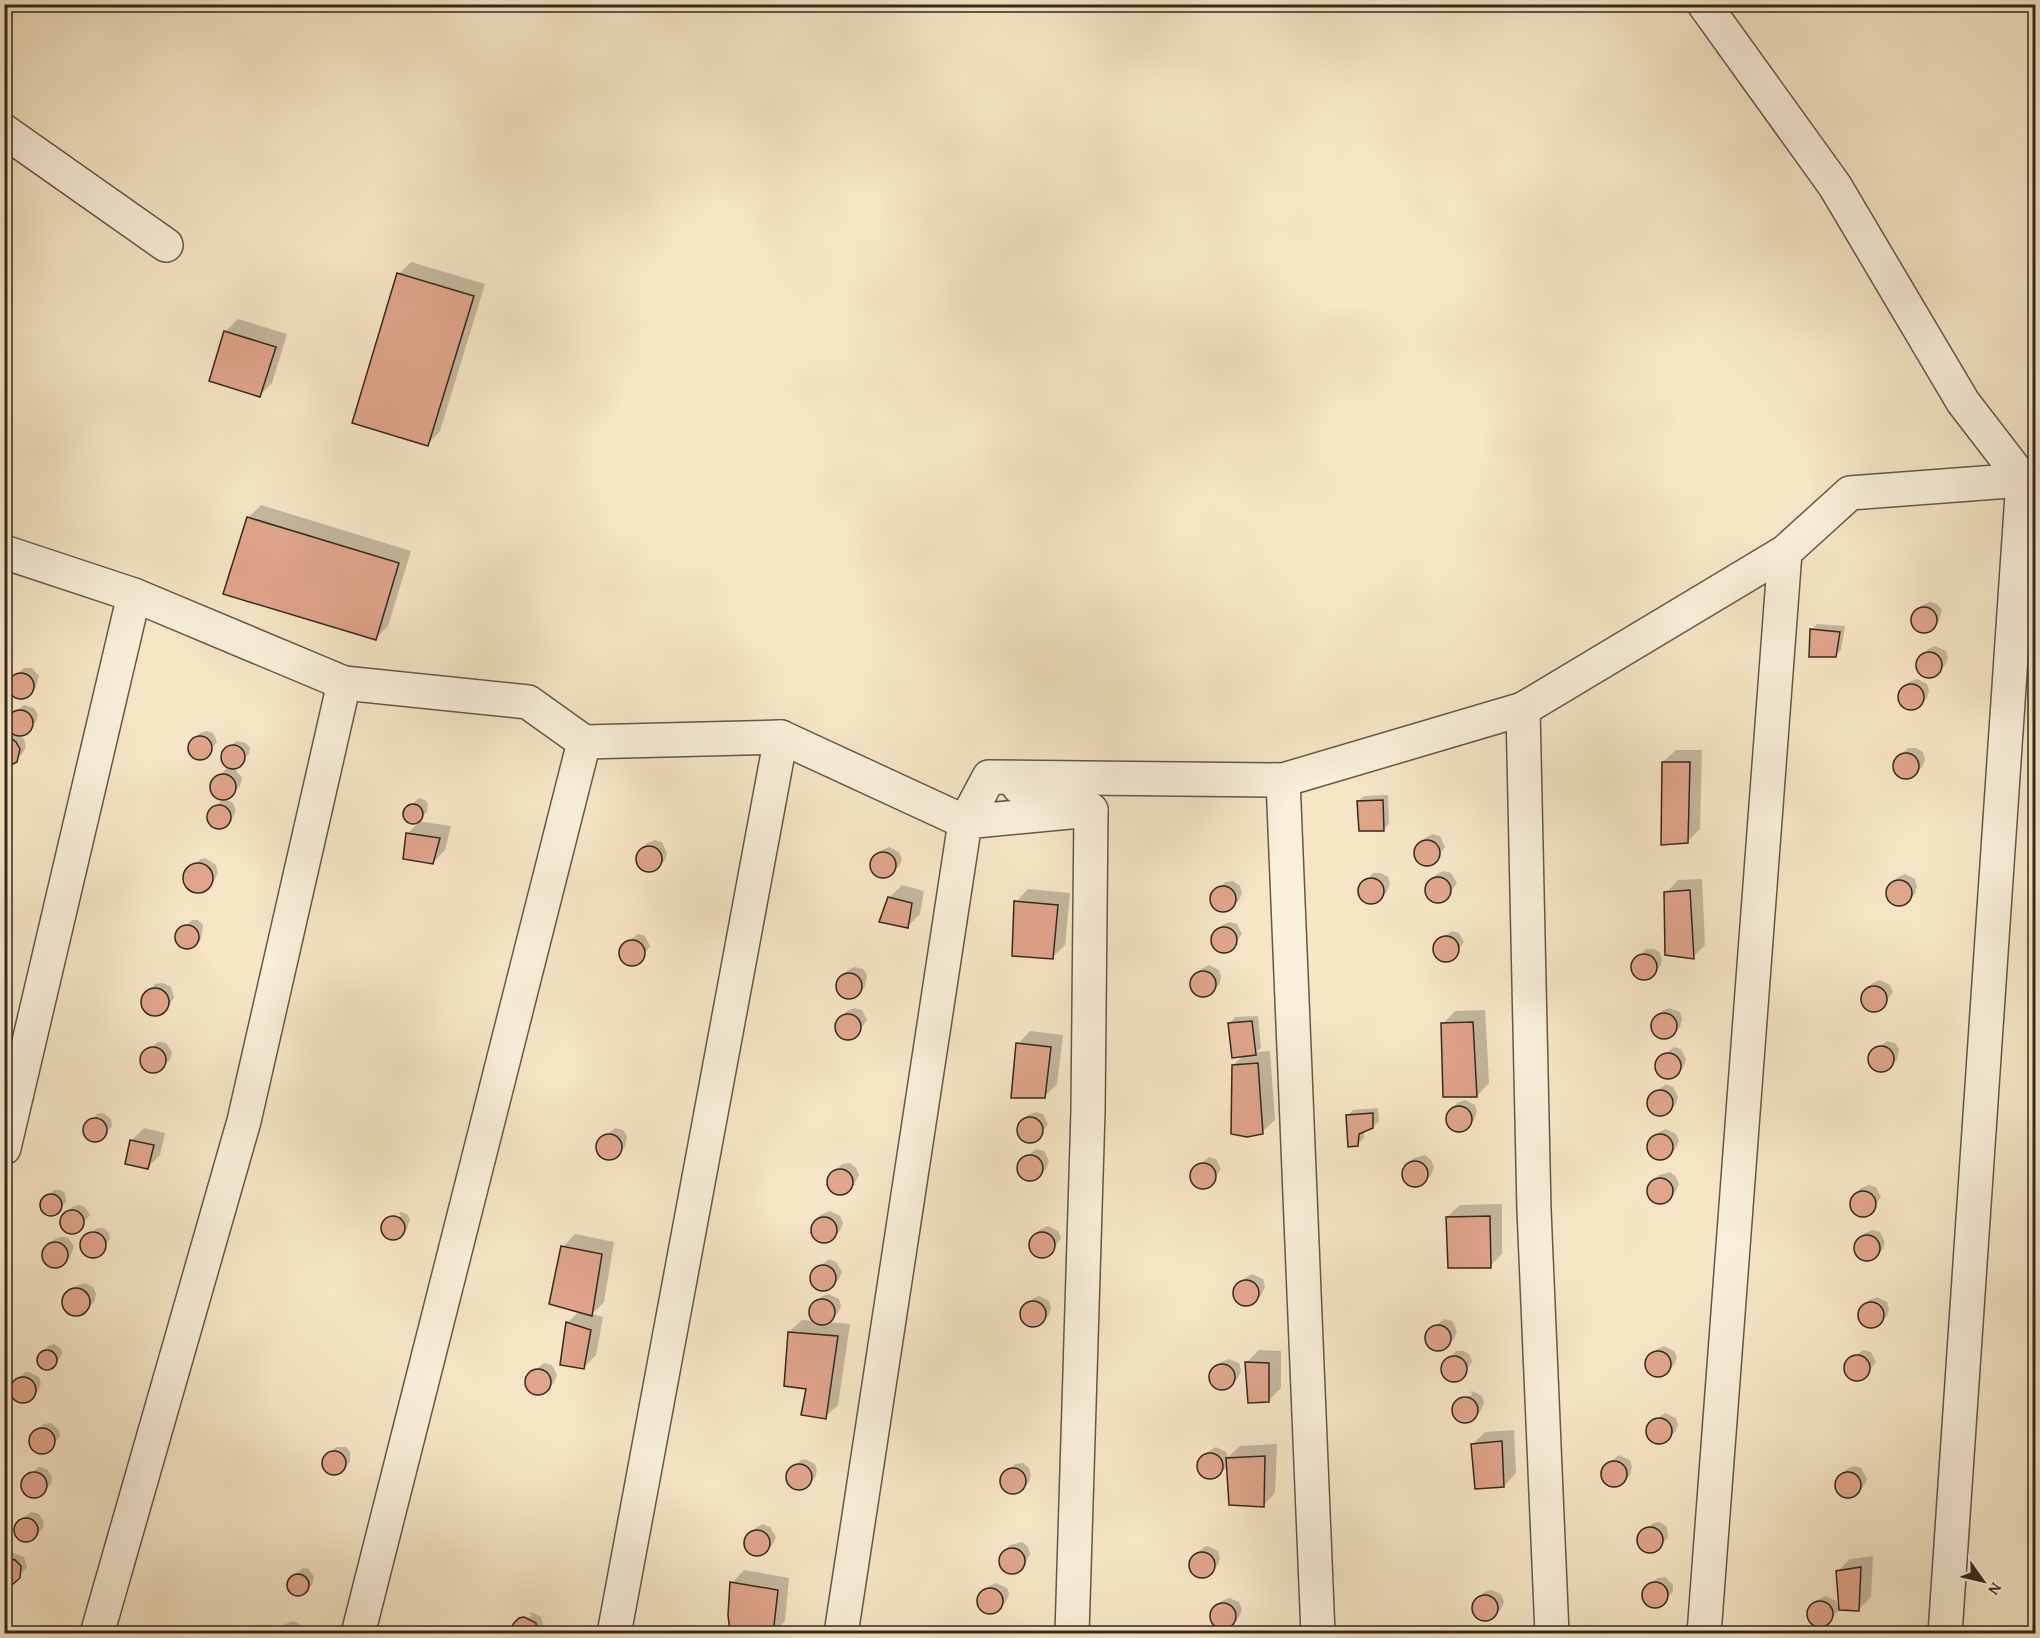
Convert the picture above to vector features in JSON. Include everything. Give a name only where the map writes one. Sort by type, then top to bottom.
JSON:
[{"type":"street","points":[[1704,4],[1835,186],[1962,402],[2029,480],[1945,1634]]},
{"type":"street","points":[[4,131],[166,245]]},
{"type":"street","points":[[989,777],[1283,780],[1523,709],[1785,552],[1850,493],[2029,480]]},
{"type":"street","points":[[4,552],[134,595],[344,683],[528,702],[584,742],[781,737],[965,822],[1091,810]]},
{"type":"street","points":[[1704,1634],[1785,552]]},
{"type":"street","points":[[4,1148],[134,595]]},
{"type":"street","points":[[97,1634],[244,1121],[344,683]]},
{"type":"street","points":[[1523,709],[1534,1210],[1552,1634]]},
{"type":"street","points":[[614,1634],[781,737]]},
{"type":"street","points":[[357,1634],[584,742]]},
{"type":"street","points":[[842,1634],[965,822],[989,777]]},
{"type":"street","points":[[989,777],[1091,810]]},
{"type":"street","points":[[1283,780],[1318,1634]]},
{"type":"street","points":[[1072,1634],[1088,1111],[1091,810]]},
{"type":"building","points":[[397,273],[474,296],[428,446],[352,423]]},
{"type":"building","points":[[224,331],[276,347],[260,397],[209,381]]},
{"type":"building","points":[[247,517],[399,563],[376,640],[223,594]]},
{"type":"building","points":[[1924,607],[1933,611],[1937,620],[1933,629],[1924,633],[1915,629],[1911,620],[1915,611]]},
{"type":"building","points":[[1810,629],[1840,632],[1836,657],[1809,657]]},
{"type":"building","points":[[1929,652],[1938,656],[1942,665],[1938,674],[1929,678],[1920,674],[1916,665],[1920,656]]},
{"type":"building","points":[[21,673],[31,676],[34,686],[31,696],[21,699],[11,696],[8,686],[11,676]]},
{"type":"building","points":[[1911,684],[1920,688],[1924,697],[1920,706],[1911,710],[1902,706],[1898,697],[1902,688]]},
{"type":"building","points":[[20,710],[29,714],[33,723],[29,732],[20,736],[11,732],[7,723],[11,714]]},
{"type":"building","points":[[200,736],[205,737],[211,743],[211,753],[205,759],[200,760],[195,759],[189,753],[188,748],[189,743],[195,737]]},
{"type":"building","points":[[4,738],[12,739],[20,749],[17,762],[9,766],[4,766]]},
{"type":"building","points":[[233,745],[241,749],[245,757],[241,765],[233,769],[225,765],[221,757],[225,749]]},
{"type":"building","points":[[1906,753],[1915,757],[1919,766],[1915,775],[1906,779],[1897,775],[1893,766],[1897,757]]},
{"type":"building","points":[[1662,762],[1690,762],[1688,843],[1661,845]]},
{"type":"building","points":[[223,774],[233,777],[236,787],[233,797],[223,800],[213,797],[210,787],[213,777]]},
{"type":"building","points":[[1383,800],[1384,831],[1359,831],[1357,801]]},
{"type":"building","points":[[413,804],[420,807],[423,814],[420,821],[413,824],[406,821],[403,814],[406,807]]},
{"type":"building","points":[[219,805],[224,806],[230,812],[230,822],[224,828],[219,829],[214,828],[208,822],[207,817],[208,812],[214,806]]},
{"type":"building","points":[[406,833],[440,838],[433,864],[403,859]]},
{"type":"building","points":[[1427,840],[1436,844],[1440,853],[1436,862],[1427,866],[1418,862],[1414,853],[1418,844]]},
{"type":"building","points":[[649,846],[658,850],[662,859],[658,868],[649,872],[640,868],[636,859],[640,850]]},
{"type":"building","points":[[883,852],[892,856],[896,865],[892,874],[883,878],[874,874],[870,865],[874,856]]},
{"type":"building","points":[[198,863],[204,864],[212,872],[212,884],[204,892],[198,893],[192,892],[184,884],[183,878],[184,872],[192,864]]},
{"type":"building","points":[[1438,877],[1447,881],[1451,890],[1447,899],[1438,903],[1429,899],[1425,890],[1429,881]]},
{"type":"building","points":[[1371,878],[1380,882],[1384,891],[1380,900],[1371,904],[1362,900],[1358,891],[1362,882]]},
{"type":"building","points":[[1899,880],[1908,884],[1912,893],[1908,902],[1899,906],[1890,902],[1886,893],[1890,884]]},
{"type":"building","points":[[1223,886],[1232,890],[1236,899],[1232,908],[1223,912],[1214,908],[1210,899],[1214,890]]},
{"type":"building","points":[[1690,890],[1694,959],[1665,955],[1664,892]]},
{"type":"building","points":[[888,897],[912,903],[908,928],[879,922]]},
{"type":"building","points":[[1014,901],[1058,905],[1053,959],[1012,956]]},
{"type":"building","points":[[187,925],[196,928],[199,937],[196,946],[187,949],[178,946],[175,937],[178,928]]},
{"type":"building","points":[[1224,927],[1233,931],[1237,940],[1233,949],[1224,953],[1215,949],[1211,940],[1215,931]]},
{"type":"building","points":[[1446,936],[1455,940],[1459,949],[1455,958],[1446,962],[1437,958],[1433,949],[1437,940]]},
{"type":"building","points":[[632,940],[641,944],[645,953],[641,962],[632,966],[623,962],[619,953],[623,944]]},
{"type":"building","points":[[1644,954],[1653,958],[1657,967],[1653,976],[1644,980],[1635,976],[1631,967],[1635,958]]},
{"type":"building","points":[[1203,971],[1212,975],[1216,984],[1212,993],[1203,997],[1194,993],[1190,984],[1194,975]]},
{"type":"building","points":[[849,973],[858,977],[862,986],[858,995],[849,999],[840,995],[836,986],[840,977]]},
{"type":"building","points":[[1874,986],[1883,990],[1887,999],[1883,1008],[1874,1012],[1865,1008],[1861,999],[1865,990]]},
{"type":"building","points":[[155,988],[165,992],[169,1002],[165,1012],[155,1016],[145,1012],[141,1002],[145,992]]},
{"type":"building","points":[[1664,1013],[1673,1017],[1677,1026],[1673,1035],[1664,1039],[1655,1035],[1651,1026],[1655,1017]]},
{"type":"building","points":[[848,1014],[857,1018],[861,1027],[857,1036],[848,1040],[839,1036],[835,1027],[839,1018]]},
{"type":"building","points":[[1252,1021],[1256,1055],[1232,1058],[1228,1023]]},
{"type":"building","points":[[1473,1022],[1477,1097],[1443,1097],[1441,1023]]},
{"type":"building","points":[[1016,1043],[1051,1047],[1045,1098],[1011,1098]]},
{"type":"building","points":[[1881,1046],[1890,1050],[1894,1059],[1890,1068],[1881,1072],[1872,1068],[1868,1059],[1872,1050]]},
{"type":"building","points":[[153,1047],[162,1051],[166,1060],[162,1069],[153,1073],[144,1069],[140,1060],[144,1051]]},
{"type":"building","points":[[1668,1053],[1677,1057],[1681,1066],[1677,1075],[1668,1079],[1659,1075],[1655,1066],[1659,1057]]},
{"type":"building","points":[[1258,1063],[1263,1134],[1247,1137],[1231,1134],[1232,1065]]},
{"type":"building","points":[[1660,1090],[1669,1094],[1673,1103],[1669,1112],[1660,1116],[1651,1112],[1647,1103],[1651,1094]]},
{"type":"building","points":[[1459,1106],[1468,1110],[1472,1119],[1468,1128],[1459,1132],[1450,1128],[1446,1119],[1450,1110]]},
{"type":"building","points":[[1373,1113],[1373,1128],[1359,1134],[1358,1146],[1348,1147],[1346,1115]]},
{"type":"building","points":[[1030,1117],[1039,1121],[1043,1130],[1039,1139],[1030,1143],[1021,1139],[1017,1130],[1021,1121]]},
{"type":"building","points":[[95,1118],[100,1119],[106,1125],[106,1135],[100,1141],[95,1142],[90,1141],[84,1135],[83,1130],[84,1125],[90,1119]]},
{"type":"building","points":[[609,1134],[618,1138],[622,1147],[618,1156],[609,1160],[600,1156],[596,1147],[600,1138]]},
{"type":"building","points":[[1660,1134],[1669,1138],[1673,1147],[1669,1156],[1660,1160],[1651,1156],[1647,1147],[1651,1138]]},
{"type":"building","points":[[130,1140],[154,1145],[148,1169],[125,1164]]},
{"type":"building","points":[[1030,1155],[1039,1159],[1043,1168],[1039,1177],[1030,1181],[1021,1177],[1017,1168],[1021,1159]]},
{"type":"building","points":[[1415,1161],[1424,1165],[1428,1174],[1424,1183],[1415,1187],[1406,1183],[1402,1174],[1406,1165]]},
{"type":"building","points":[[1203,1163],[1212,1167],[1216,1176],[1212,1185],[1203,1189],[1194,1185],[1190,1176],[1194,1167]]},
{"type":"building","points":[[840,1169],[849,1173],[853,1182],[849,1191],[840,1195],[831,1191],[827,1182],[831,1173]]},
{"type":"building","points":[[1660,1178],[1669,1182],[1673,1191],[1669,1200],[1660,1204],[1651,1200],[1647,1191],[1651,1182]]},
{"type":"building","points":[[1863,1191],[1872,1195],[1876,1204],[1872,1213],[1863,1217],[1854,1213],[1850,1204],[1854,1195]]},
{"type":"building","points":[[51,1194],[59,1197],[62,1205],[59,1213],[51,1216],[43,1213],[40,1205],[43,1197]]},
{"type":"building","points":[[72,1210],[77,1211],[83,1217],[83,1227],[77,1233],[72,1234],[67,1233],[61,1227],[60,1222],[61,1217],[67,1211]]},
{"type":"building","points":[[393,1216],[401,1220],[405,1228],[401,1236],[393,1240],[385,1236],[381,1228],[385,1220]]},
{"type":"building","points":[[1490,1216],[1491,1268],[1448,1268],[1446,1217]]},
{"type":"building","points":[[824,1217],[833,1221],[837,1230],[833,1239],[824,1243],[815,1239],[811,1230],[815,1221]]},
{"type":"building","points":[[93,1232],[102,1236],[106,1245],[102,1254],[93,1258],[84,1254],[80,1245],[84,1236]]},
{"type":"building","points":[[1042,1232],[1051,1236],[1055,1245],[1051,1254],[1042,1258],[1033,1254],[1029,1245],[1033,1236]]},
{"type":"building","points":[[1867,1235],[1876,1239],[1880,1248],[1876,1257],[1867,1261],[1858,1257],[1854,1248],[1858,1239]]},
{"type":"building","points":[[55,1242],[65,1245],[68,1255],[65,1265],[55,1268],[45,1265],[42,1255],[45,1245]]},
{"type":"building","points":[[561,1246],[602,1254],[592,1316],[549,1304]]},
{"type":"building","points":[[823,1265],[832,1269],[836,1278],[832,1287],[823,1291],[814,1287],[810,1278],[814,1269]]},
{"type":"building","points":[[1246,1280],[1255,1284],[1259,1293],[1255,1302],[1246,1306],[1237,1302],[1233,1293],[1237,1284]]},
{"type":"building","points":[[76,1288],[86,1292],[90,1302],[86,1312],[76,1316],[66,1312],[62,1302],[66,1292]]},
{"type":"building","points":[[822,1299],[831,1303],[835,1312],[831,1321],[822,1325],[813,1321],[809,1312],[813,1303]]},
{"type":"building","points":[[1033,1301],[1042,1305],[1046,1314],[1042,1323],[1033,1327],[1024,1323],[1020,1314],[1024,1305]]},
{"type":"building","points":[[1871,1302],[1880,1306],[1884,1315],[1880,1324],[1871,1328],[1862,1324],[1858,1315],[1862,1306]]},
{"type":"building","points":[[566,1322],[591,1330],[584,1369],[560,1365]]},
{"type":"building","points":[[1438,1325],[1447,1329],[1451,1338],[1447,1347],[1438,1351],[1429,1347],[1425,1338],[1429,1329]]},
{"type":"building","points":[[788,1332],[838,1336],[826,1419],[801,1415],[806,1389],[784,1386]]},
{"type":"building","points":[[47,1350],[54,1353],[57,1360],[54,1367],[47,1370],[40,1367],[37,1360],[40,1353]]},
{"type":"building","points":[[1658,1351],[1667,1355],[1671,1364],[1667,1373],[1658,1377],[1649,1373],[1645,1364],[1649,1355]]},
{"type":"building","points":[[1857,1355],[1866,1359],[1870,1368],[1866,1377],[1857,1381],[1848,1377],[1844,1368],[1848,1359]]},
{"type":"building","points":[[1454,1356],[1463,1360],[1467,1369],[1463,1378],[1454,1382],[1445,1378],[1441,1369],[1445,1360]]},
{"type":"building","points":[[1245,1362],[1269,1363],[1269,1402],[1248,1403]]},
{"type":"building","points":[[1222,1364],[1231,1368],[1235,1377],[1231,1386],[1222,1390],[1213,1386],[1209,1377],[1213,1368]]},
{"type":"building","points":[[538,1369],[547,1373],[551,1382],[547,1391],[538,1395],[529,1391],[525,1382],[529,1373]]},
{"type":"building","points":[[23,1377],[32,1381],[36,1390],[32,1399],[23,1403],[14,1399],[10,1390],[14,1381]]},
{"type":"building","points":[[1465,1397],[1474,1401],[1478,1410],[1474,1419],[1465,1423],[1456,1419],[1452,1410],[1456,1401]]},
{"type":"building","points":[[1659,1418],[1668,1422],[1672,1431],[1668,1440],[1659,1444],[1650,1440],[1646,1431],[1650,1422]]},
{"type":"building","points":[[42,1428],[51,1432],[55,1441],[51,1450],[42,1454],[33,1450],[29,1441],[33,1432]]},
{"type":"building","points":[[1502,1441],[1504,1487],[1475,1489],[1471,1444]]},
{"type":"building","points":[[334,1451],[342,1455],[346,1463],[342,1471],[334,1475],[326,1471],[322,1463],[326,1455]]},
{"type":"building","points":[[1210,1453],[1219,1457],[1223,1466],[1219,1475],[1210,1479],[1201,1475],[1197,1466],[1201,1457]]},
{"type":"building","points":[[1265,1456],[1264,1507],[1229,1505],[1226,1458]]},
{"type":"building","points":[[1614,1461],[1623,1465],[1627,1474],[1623,1483],[1614,1487],[1605,1483],[1601,1474],[1605,1465]]},
{"type":"building","points":[[799,1464],[808,1468],[812,1477],[808,1486],[799,1490],[790,1486],[786,1477],[790,1468]]},
{"type":"building","points":[[1013,1468],[1022,1472],[1026,1481],[1022,1490],[1013,1494],[1004,1490],[1000,1481],[1004,1472]]},
{"type":"building","points":[[34,1472],[43,1476],[47,1485],[43,1494],[34,1498],[25,1494],[21,1485],[25,1476]]},
{"type":"building","points":[[1848,1472],[1857,1476],[1861,1485],[1857,1494],[1848,1498],[1839,1494],[1835,1485],[1839,1476]]},
{"type":"building","points":[[21,1518],[31,1518],[38,1525],[38,1535],[31,1542],[21,1542],[14,1535],[14,1525]]},
{"type":"building","points":[[1650,1527],[1659,1531],[1663,1540],[1659,1549],[1650,1553],[1641,1549],[1637,1540],[1641,1531]]},
{"type":"building","points":[[757,1530],[766,1534],[770,1543],[766,1552],[757,1556],[748,1552],[744,1543],[748,1534]]},
{"type":"building","points":[[1012,1548],[1021,1552],[1025,1561],[1021,1570],[1012,1574],[1003,1570],[999,1561],[1003,1552]]},
{"type":"building","points":[[1202,1552],[1211,1556],[1215,1565],[1211,1574],[1202,1578],[1193,1574],[1189,1565],[1193,1556]]},
{"type":"building","points":[[4,1559],[15,1560],[21,1566],[20,1578],[13,1584],[4,1584]]},
{"type":"building","points":[[1861,1567],[1859,1611],[1839,1610],[1836,1571]]},
{"type":"building","points":[[298,1574],[306,1577],[309,1585],[306,1593],[298,1596],[290,1593],[287,1585],[290,1577]]},
{"type":"building","points":[[730,1582],[778,1590],[773,1634],[730,1633],[728,1615]]},
{"type":"building","points":[[1655,1582],[1664,1586],[1668,1595],[1664,1604],[1655,1608],[1646,1604],[1642,1595],[1646,1586]]},
{"type":"building","points":[[990,1588],[999,1592],[1003,1601],[999,1610],[990,1614],[981,1610],[977,1601],[981,1592]]},
{"type":"building","points":[[1485,1595],[1494,1599],[1498,1608],[1494,1617],[1485,1621],[1476,1617],[1472,1608],[1476,1599]]},
{"type":"building","points":[[1820,1601],[1829,1605],[1833,1614],[1829,1623],[1820,1627],[1811,1623],[1807,1614],[1811,1605]]},
{"type":"building","points":[[1223,1603],[1232,1607],[1236,1616],[1232,1625],[1223,1629],[1214,1625],[1210,1616],[1214,1607]]},
{"type":"building","points":[[524,1617],[536,1623],[537,1634],[512,1634],[513,1624],[519,1618]]},
{"type":"building","points":[[291,1627],[298,1634],[274,1634],[278,1630]]}]
